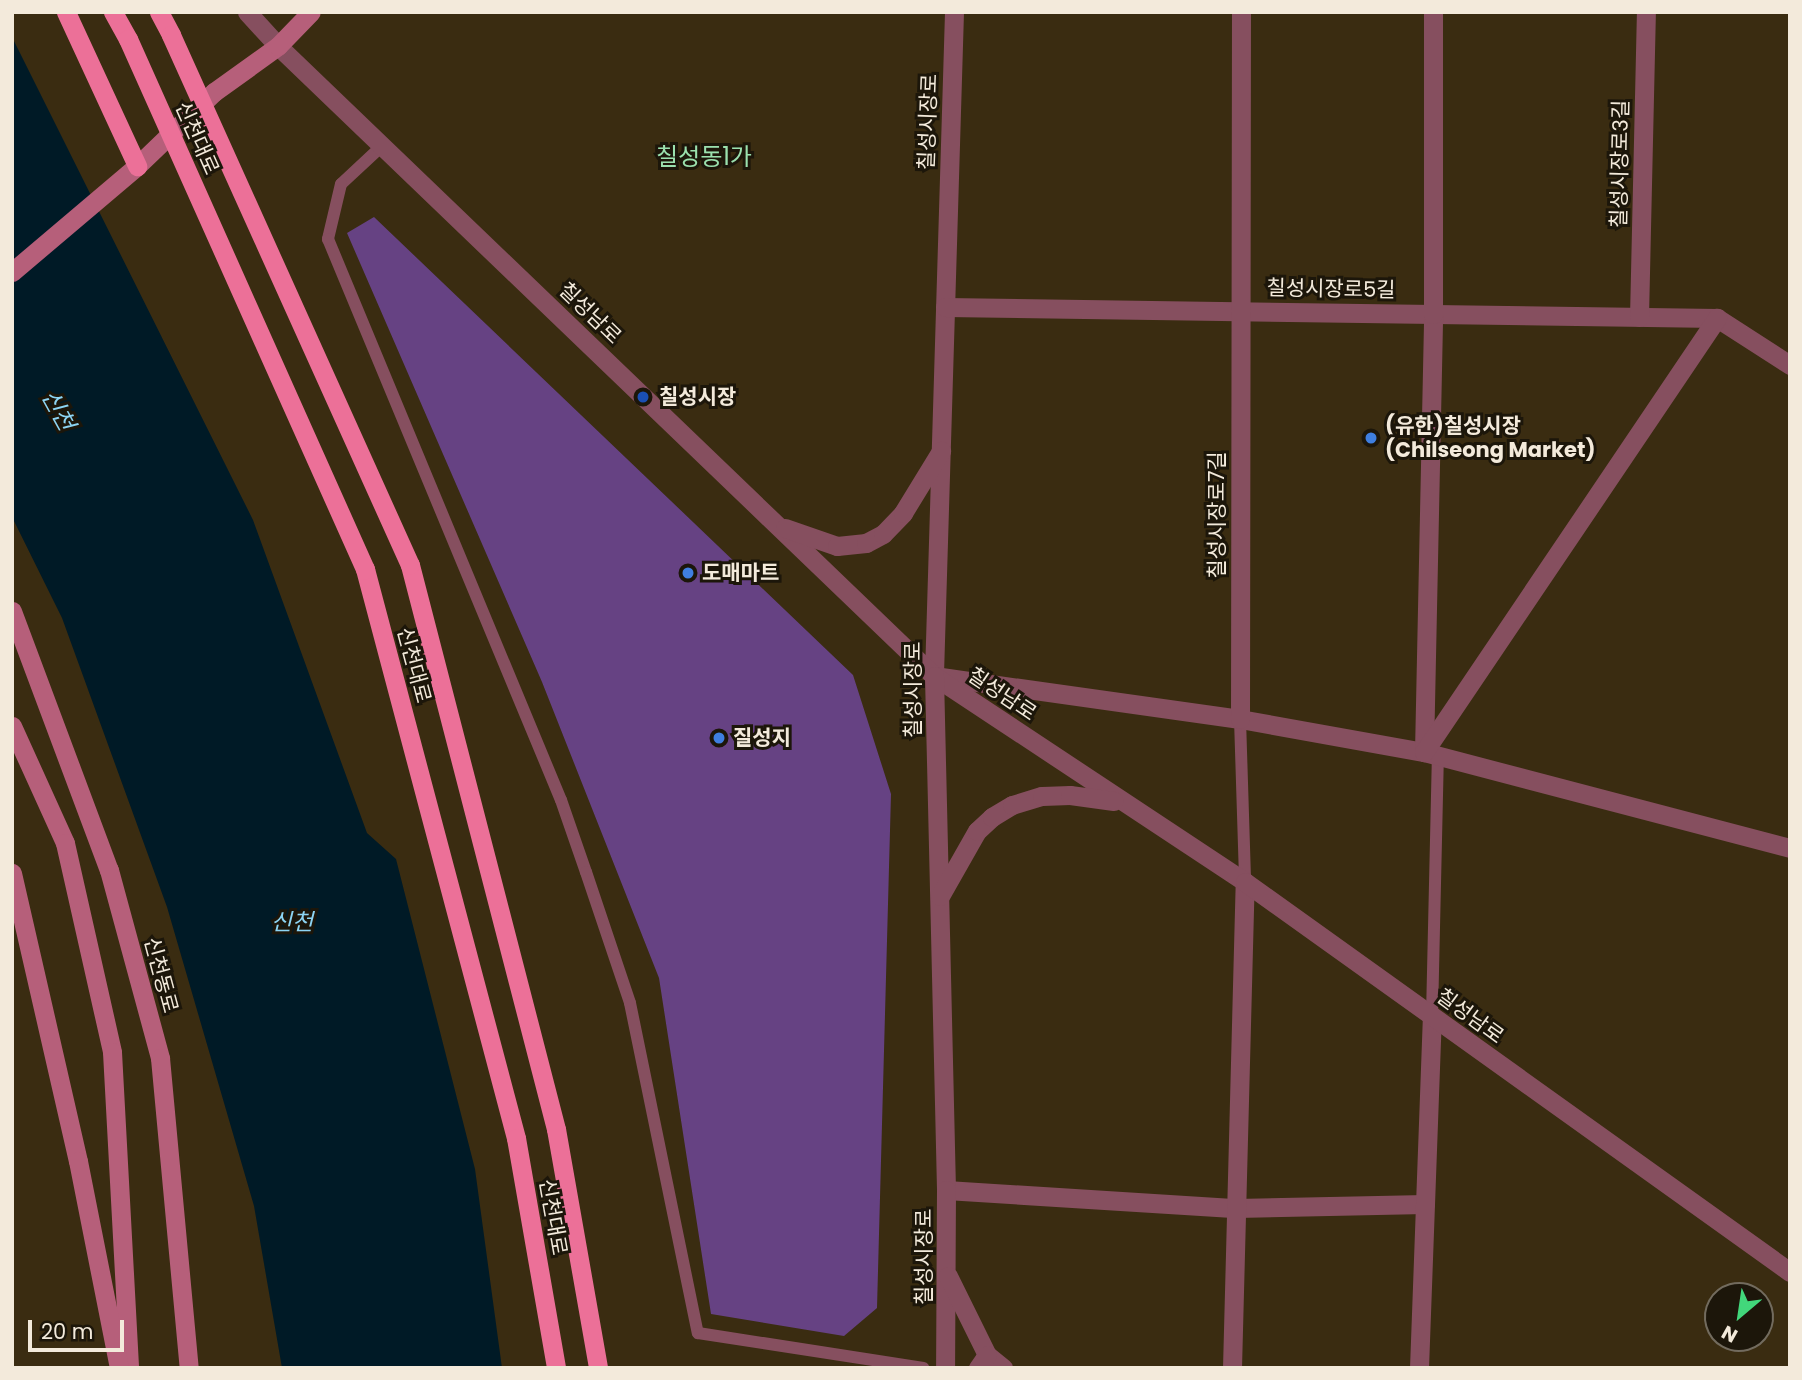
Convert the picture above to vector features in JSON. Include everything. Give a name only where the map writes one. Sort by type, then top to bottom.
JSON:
[{"type":"highway","points":[[66,12],[137,166]]},
{"type":"highway","name":"신천대로","points":[[113,12],[365,569],[516,1138],[556,1368]]},
{"type":"highway","name":"신천대로","points":[[159,12],[410,565],[556,1129],[598,1368]]},
{"type":"main road","points":[[12,272],[137,166],[214,93],[278,46],[311,12]]},
{"type":"main road","name":"신천동로","points":[[12,611],[109,870],[160,1058],[189,1368]]},
{"type":"main road","points":[[12,726],[65,843],[111,1052],[129,1368]]},
{"type":"main road","points":[[12,873],[78,1161],[119,1368]]},
{"type":"street","name":"칠성남로","points":[[247,12],[278,46],[934,676],[1245,882],[1790,1272]]},
{"type":"street","points":[[265,12],[278,46]]},
{"type":"street","name":"칠성시장로","points":[[945,1368],[946,1190],[934,676],[954,12]]},
{"type":"street","points":[[1240,311],[1241,12]]},
{"type":"street","points":[[1431,754],[1433,12]]},
{"type":"street","name":"칠성시장로3길","points":[[1639,317],[1646,12]]},
{"type":"street","name":"칠성시장로5길","points":[[945,307],[1717,318]]},
{"type":"street","name":"칠성시장로7길","points":[[1240,311],[1240,719]]},
{"type":"street","points":[[1431,754],[1562,546],[1717,318],[1790,365]]},
{"type":"street","points":[[777,525],[838,546],[866,543],[883,534],[903,513],[941,451]]},
{"type":"street","points":[[934,676],[1240,719],[1431,754],[1790,848]]},
{"type":"street","points":[[940,897],[977,831],[992,817],[1012,805],[1042,796],[1070,795],[1127,804]]},
{"type":"street","points":[[1232,1368],[1245,882]]},
{"type":"street","points":[[1419,1368],[1432,1016]]},
{"type":"street","points":[[946,1190],[1236,1208],[1425,1203]]},
{"type":"street","points":[[947,1273],[983,1362],[1003,1368]]},
{"type":"lane","points":[[383,145],[341,184],[328,239],[561,800],[586,872],[630,1003],[698,1333],[923,1368]]},
{"type":"lane","points":[[1240,719],[1245,882]]},
{"type":"lane","points":[[1431,754],[1432,1016]]},
{"type":"water","name":"신천","points":[[12,37],[253,520],[367,833],[396,859],[475,1169],[502,1368],[282,1368],[254,1206],[167,907],[62,618],[12,517]]},
{"type":"building","name":"질성지","points":[[374,217],[853,675],[891,794],[877,1308],[844,1336],[711,1314],[659,978],[542,682],[347,233]]},
{"type":"place","name":"칠성시장","points":[[643,397]]},
{"type":"place","name":"(유한)칠성시장 (Chilseong Market)","points":[[1371,438]]},
{"type":"place","name":"도매마트","points":[[688,573]]},
{"type":"place","name":"질성지","points":[[719,738]]},
{"type":"district","name":"칠성동1가","points":[[704,157]]}]
